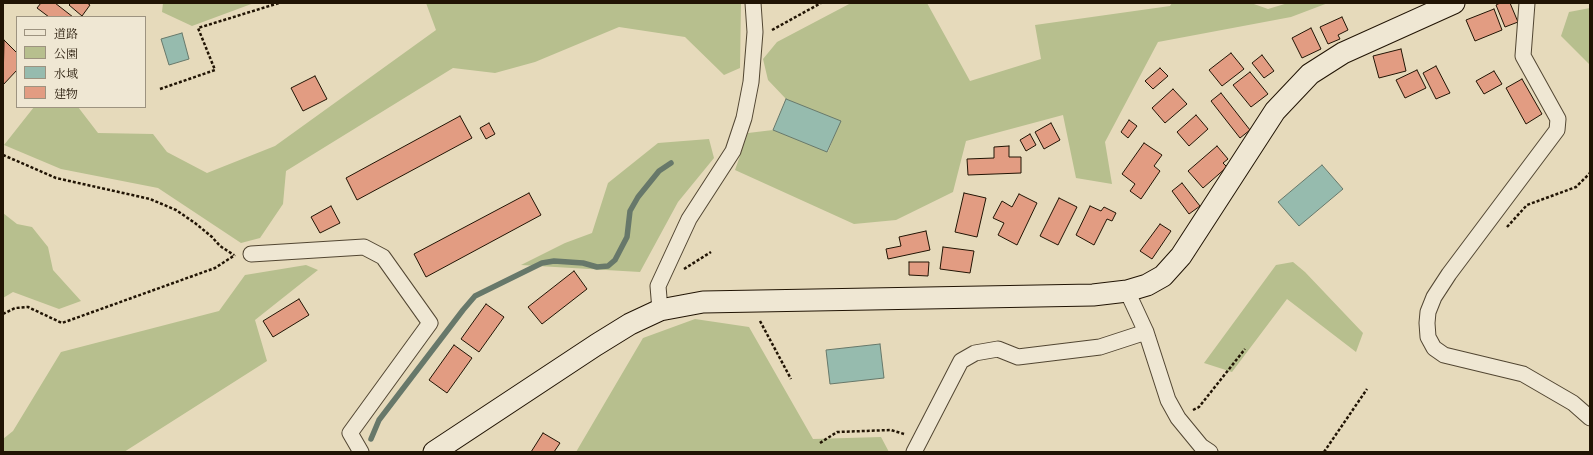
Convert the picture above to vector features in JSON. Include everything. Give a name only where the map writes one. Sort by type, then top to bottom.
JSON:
[{"type":"street","points":[[660,310],[658,286],[689,219],[733,151],[742,124],[751,82],[755,32],[753,3]]},
{"type":"street","points":[[434,452],[596,344],[630,324],[660,310],[702,302],[1086,295],[1127,291],[1148,285],[1163,276],[1181,256],[1275,111],[1310,74],[1343,53],[1454,3]]},
{"type":"street","points":[[1527,3],[1523,56],[1558,119],[1557,130],[1449,274],[1434,297],[1428,312],[1426,323],[1428,337],[1434,348],[1444,355],[1523,374],[1573,404],[1590,418]]},
{"type":"street","points":[[251,254],[364,248],[383,257],[430,322],[350,433],[361,452]]},
{"type":"street","points":[[1127,291],[1146,332],[1168,400],[1178,418],[1201,446],[1210,452]]},
{"type":"street","points":[[917,446],[961,362],[975,353],[998,349],[1018,357],[1100,347],[1146,332]]},
{"type":"path","points":[[160,88],[215,70],[198,28],[279,3]]},
{"type":"path","points":[[755,32],[771,30],[821,3]]},
{"type":"path","points":[[3,155],[56,178],[150,199],[176,210],[195,223],[212,237],[220,246],[234,255]]},
{"type":"path","points":[[1506,228],[1526,205],[1576,187],[1590,173]]},
{"type":"path","points":[[3,314],[15,308],[28,307],[62,323],[215,268],[234,255],[251,254]]},
{"type":"path","points":[[749,301],[791,380]]},
{"type":"path","points":[[1178,418],[1199,407],[1245,349]]},
{"type":"path","points":[[1324,452],[1367,390]]},
{"type":"path","points":[[820,443],[837,432],[891,430],[917,446]]},
{"type":"green space","points":[[163,3],[254,3],[192,26],[162,12]]},
{"type":"green space","points":[[426,3],[741,3],[740,68],[724,75],[685,37],[619,27],[535,62],[495,73],[453,68],[286,171],[283,204],[260,238],[241,243],[158,188],[61,169],[4,145],[33,108],[79,108],[98,133],[153,134],[167,152],[207,173],[275,146],[436,30]]},
{"type":"green space","points":[[851,3],[927,3],[970,81],[1041,59],[1035,25],[1170,6],[1172,3],[1251,3],[1268,9],[1288,3],[1328,3],[1291,17],[1158,42],[1105,142],[1112,184],[1076,178],[1063,115],[966,141],[953,192],[896,220],[854,224],[735,170],[748,133],[773,130],[828,152],[840,121],[786,99],[768,80],[763,59],[777,42]]},
{"type":"green space","points":[[1590,8],[1590,65],[1561,36],[1569,12]]},
{"type":"green space","points":[[709,139],[714,158],[678,202],[640,272],[521,265],[565,243],[592,233],[608,183],[658,143]]},
{"type":"green space","points":[[3,213],[17,224],[32,227],[48,247],[53,270],[81,301],[59,309],[13,292],[3,298]]},
{"type":"green space","points":[[1293,262],[1305,272],[1363,333],[1356,352],[1287,299],[1232,372],[1204,363],[1276,265]]},
{"type":"green space","points":[[306,265],[318,270],[255,320],[267,361],[124,452],[3,452],[3,439],[13,431],[61,352],[219,311],[245,275]]},
{"type":"green space","points":[[695,319],[749,327],[813,439],[881,437],[889,452],[576,452],[643,338]]},
{"type":"water","points":[[182,33],[189,59],[169,65],[161,39]]},
{"type":"water","points":[[786,99],[841,121],[827,152],[773,130]]},
{"type":"water","points":[[1322,165],[1343,189],[1299,226],[1278,202]]},
{"type":"water","points":[[880,344],[884,378],[830,384],[826,350]]},
{"type":"building","points":[[41,3],[55,3],[72,16],[48,16],[37,8]]},
{"type":"building","points":[[71,3],[87,3],[90,5],[82,16],[69,5]]},
{"type":"building","points":[[1500,3],[1510,3],[1518,22],[1505,27],[1496,5]]},
{"type":"building","points":[[1494,9],[1502,30],[1475,41],[1466,20]]},
{"type":"building","points":[[1342,17],[1348,30],[1338,35],[1340,39],[1328,44],[1320,27]]},
{"type":"building","points":[[1311,28],[1321,49],[1302,58],[1292,38]]},
{"type":"building","points":[[4,40],[16,52],[16,71],[3,85]]},
{"type":"building","points":[[1401,49],[1406,71],[1379,78],[1373,56]]},
{"type":"building","points":[[1231,53],[1244,69],[1222,86],[1209,70]]},
{"type":"building","points":[[1262,55],[1274,71],[1264,78],[1252,63]]},
{"type":"building","points":[[1436,66],[1450,93],[1436,99],[1423,73]]},
{"type":"building","points":[[1160,68],[1168,76],[1153,89],[1145,81]]},
{"type":"building","points":[[1417,70],[1426,88],[1405,98],[1396,80]]},
{"type":"building","points":[[1494,71],[1502,84],[1484,94],[1476,81]]},
{"type":"building","points":[[1250,72],[1268,94],[1251,107],[1233,85]]},
{"type":"building","points":[[315,76],[327,99],[303,111],[291,88]]},
{"type":"building","points":[[1522,79],[1542,114],[1526,124],[1506,88]]},
{"type":"building","points":[[1173,89],[1187,104],[1165,123],[1152,108]]},
{"type":"building","points":[[1221,93],[1250,130],[1240,138],[1211,101]]},
{"type":"building","points":[[1196,115],[1208,129],[1189,146],[1177,132]]},
{"type":"building","points":[[460,116],[472,138],[357,200],[346,178]]},
{"type":"building","points":[[1129,120],[1137,126],[1128,138],[1121,132]]},
{"type":"building","points":[[489,123],[495,134],[486,139],[480,128]]},
{"type":"building","points":[[1051,123],[1060,140],[1044,149],[1035,132]]},
{"type":"building","points":[[1030,134],[1036,145],[1026,151],[1020,140]]},
{"type":"building","points":[[1144,143],[1162,155],[1154,166],[1160,171],[1141,199],[1130,191],[1135,184],[1122,174]]},
{"type":"building","points":[[1009,146],[1009,157],[1021,157],[1021,173],[968,175],[967,159],[994,158],[994,147]]},
{"type":"building","points":[[1217,146],[1228,159],[1223,163],[1227,167],[1203,188],[1188,171]]},
{"type":"building","points":[[1182,183],[1200,206],[1189,214],[1172,191]]},
{"type":"building","points":[[529,193],[541,215],[426,277],[414,254]]},
{"type":"building","points":[[964,193],[986,198],[977,237],[955,232]]},
{"type":"building","points":[[1019,194],[1037,203],[1017,245],[998,235],[1004,223],[993,218],[1002,201],[1012,207]]},
{"type":"building","points":[[1059,198],[1077,207],[1058,245],[1040,236]]},
{"type":"building","points":[[331,206],[340,223],[320,233],[311,217]]},
{"type":"building","points":[[1090,206],[1101,211],[1104,207],[1116,213],[1112,221],[1107,219],[1094,245],[1076,235]]},
{"type":"building","points":[[1160,224],[1171,231],[1152,259],[1140,251]]},
{"type":"building","points":[[926,231],[930,250],[888,259],[886,249],[901,246],[899,237]]},
{"type":"building","points":[[943,247],[974,251],[970,273],[940,269]]},
{"type":"building","points":[[909,262],[929,262],[928,276],[909,275]]},
{"type":"building","points":[[574,271],[587,289],[542,324],[528,307]]},
{"type":"building","points":[[299,299],[309,315],[273,337],[263,321]]},
{"type":"building","points":[[486,304],[504,317],[479,352],[461,339]]},
{"type":"building","points":[[454,345],[472,358],[447,393],[429,380]]},
{"type":"building","points":[[543,433],[560,443],[554,452],[531,452]]},
{"type":"waterway","points":[[371,439],[379,420],[475,296],[542,263],[554,261],[583,263],[597,267],[608,266],[615,260],[627,237],[630,211],[638,197],[659,171],[671,163]]}]
